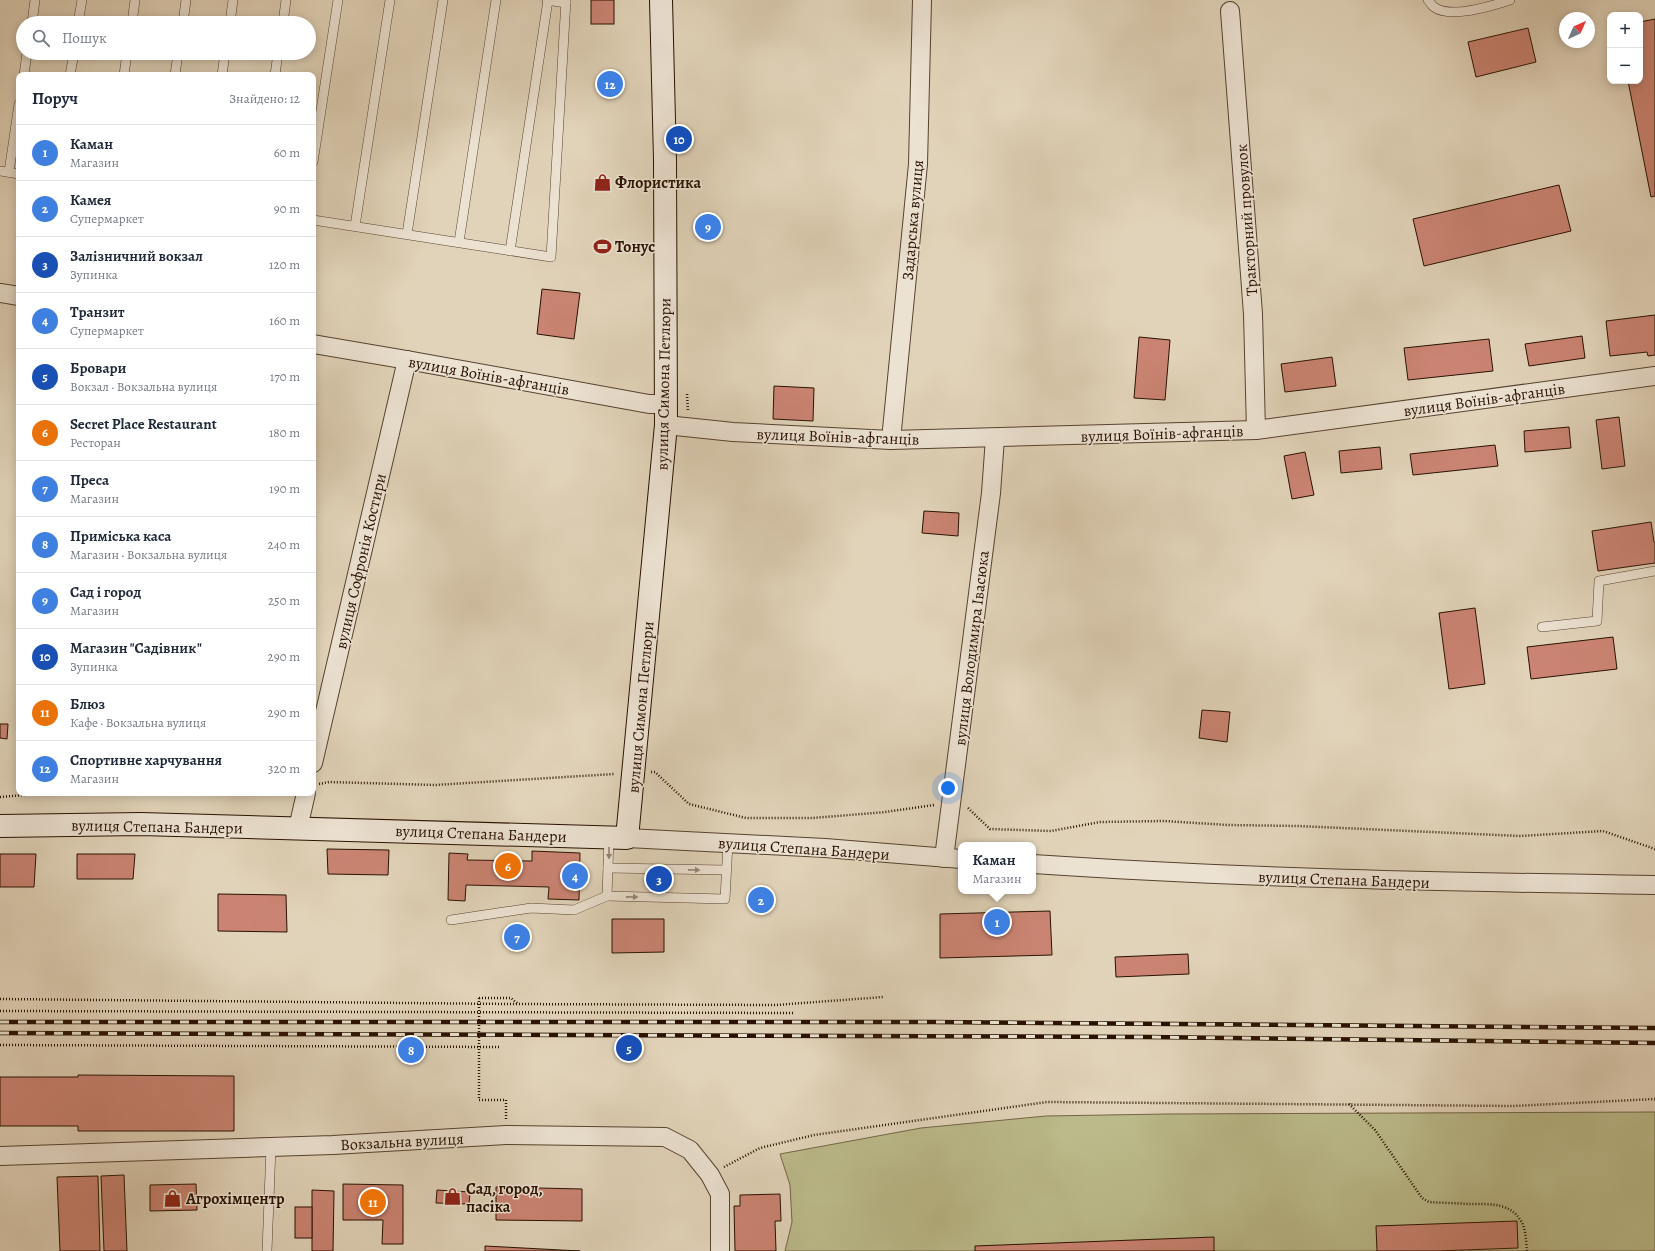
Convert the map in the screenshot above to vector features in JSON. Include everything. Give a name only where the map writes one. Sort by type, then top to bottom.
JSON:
[{"type":"street","name":"вулиця Симона Петлюри","points":[[618,838],[666,414],[665,160],[661,0]]},
{"type":"street","name":"Задарська вулиця","points":[[891,440],[918,164],[922,0]]},
{"type":"street","name":"Тракторний провулок","points":[[1230,11],[1253,314],[1256,430]]},
{"type":"street","points":[[0,293],[16,296]]},
{"type":"street","name":"вулиця Воїнів-афганців","points":[[316,345],[649,404],[666,414],[733,432],[891,440],[1256,430],[1655,376]]},
{"type":"street","name":"вулиця Софронія Костири","points":[[316,750],[407,360]]},
{"type":"street","name":"вулиця Володимира Івасюка","points":[[952,858],[991,493],[995,438]]},
{"type":"street","points":[[298,828],[305,796]]},
{"type":"street","name":"вулиця Степана Бандери","points":[[0,826],[141,824],[618,838],[825,848],[952,858]]},
{"type":"street","name":"вулиця Степана Бандери","points":[[1036,864],[1190,873],[1363,880],[1655,885]]},
{"type":"street","name":"Вокзальна вулиця","points":[[0,1156],[270,1147],[506,1135],[665,1137],[690,1150],[710,1175],[720,1194],[720,1251]]},
{"type":"lane","points":[[33,16],[35,0]]},
{"type":"lane","points":[[79,16],[82,0]]},
{"type":"lane","points":[[133,16],[135,0]]},
{"type":"lane","points":[[184,16],[186,0]]},
{"type":"lane","points":[[231,16],[233,0]]},
{"type":"lane","points":[[284,16],[286,0]]},
{"type":"lane","points":[[316,143],[338,0]]},
{"type":"lane","points":[[355,226],[390,0]]},
{"type":"lane","points":[[407,234],[443,0]]},
{"type":"lane","points":[[459,242],[496,0]]},
{"type":"lane","points":[[316,220],[459,242],[510,251],[551,257],[566,2],[547,0],[510,251]]},
{"type":"lane","points":[[1428,0],[1434,7],[1448,12],[1491,7],[1510,0]]},
{"type":"lane","points":[[24,72],[26,60]]},
{"type":"lane","points":[[71,72],[73,60]]},
{"type":"lane","points":[[124,72],[126,60]]},
{"type":"lane","points":[[175,72],[177,60]]},
{"type":"lane","points":[[222,72],[224,60]]},
{"type":"lane","points":[[275,72],[277,60]]},
{"type":"lane","points":[[16,118],[4,172],[16,174]]},
{"type":"lane","points":[[1542,627],[1597,622],[1599,581],[1655,571]]},
{"type":"lane","points":[[607,896],[608,868],[618,838]]},
{"type":"lane","points":[[451,920],[531,908],[574,910],[607,896],[725,899],[728,843]]},
{"type":"lane","points":[[608,868],[726,870]]},
{"type":"lane","points":[[267,1251],[270,1147]]},
{"type":"path","points":[[648,772],[655,772],[689,804],[746,818],[813,818],[885,812],[938,804]]},
{"type":"path","points":[[316,784],[329,782],[435,785],[616,774]]},
{"type":"path","points":[[0,797],[16,796]]},
{"type":"path","points":[[966,806],[990,829],[1051,831],[1100,822],[1164,821],[1228,825],[1351,828],[1520,836],[1603,831],[1655,849]]},
{"type":"path","points":[[0,998],[518,1004],[776,1005],[883,997]]},
{"type":"path","points":[[506,1100],[479,1100],[479,998],[511,998],[518,1004]]},
{"type":"path","points":[[0,1011],[795,1013]]},
{"type":"path","points":[[0,1046],[499,1048]]},
{"type":"path","points":[[424,1047],[479,1048]]},
{"type":"path","points":[[710,1175],[760,1148],[814,1135],[1047,1102],[1513,1106],[1655,1100]]},
{"type":"path","points":[[1349,1104],[1375,1130],[1422,1198],[1429,1202],[1492,1204],[1504,1206],[1514,1212],[1522,1222],[1527,1251]]},
{"type":"shaded area","points":[[1655,1112],[1655,1251],[785,1251],[792,1222],[790,1185],[780,1154],[921,1128],[1046,1116],[1167,1114]]},
{"type":"building","points":[[591,0],[614,0],[614,24],[591,24]]},
{"type":"building","points":[[1655,19],[1655,196],[1651,197],[1629,84],[1643,84],[1643,21]]},
{"type":"building","points":[[1528,28],[1536,62],[1476,77],[1468,42]]},
{"type":"building","points":[[1559,185],[1571,231],[1424,266],[1413,219]]},
{"type":"building","points":[[542,289],[580,293],[574,339],[537,334]]},
{"type":"building","points":[[1655,315],[1655,355],[1648,356],[1647,352],[1610,356],[1606,321]]},
{"type":"building","points":[[1582,336],[1585,358],[1529,366],[1525,344]]},
{"type":"building","points":[[1139,337],[1170,340],[1165,400],[1134,398]]},
{"type":"building","points":[[1489,339],[1493,371],[1408,380],[1404,348]]},
{"type":"building","points":[[1332,357],[1336,386],[1285,392],[1281,364]]},
{"type":"building","points":[[774,386],[814,388],[813,421],[773,419]]},
{"type":"building","points":[[1619,417],[1625,466],[1602,469],[1596,420]]},
{"type":"building","points":[[1569,427],[1571,448],[1525,452],[1524,431]]},
{"type":"building","points":[[1495,445],[1498,466],[1413,475],[1410,454]]},
{"type":"building","points":[[1380,447],[1382,469],[1341,473],[1339,451]]},
{"type":"building","points":[[1305,452],[1314,495],[1292,499],[1284,456]]},
{"type":"building","points":[[924,511],[959,513],[958,536],[922,533]]},
{"type":"building","points":[[1651,522],[1655,542],[1655,563],[1598,571],[1592,531]]},
{"type":"building","points":[[1475,608],[1485,684],[1449,689],[1439,613]]},
{"type":"building","points":[[1613,637],[1617,669],[1531,679],[1527,647]]},
{"type":"building","points":[[1202,710],[1230,712],[1227,742],[1199,738]]},
{"type":"building","points":[[0,724],[8,724],[7,739],[0,738]]},
{"type":"building","points":[[327,849],[389,850],[388,875],[328,874]]},
{"type":"building","points":[[532,851],[580,853],[579,900],[548,899],[549,887],[466,885],[465,901],[448,900],[449,853],[468,854],[467,860],[532,861]]},
{"type":"building","points":[[0,854],[36,854],[34,887],[0,887]]},
{"type":"building","points":[[77,854],[135,854],[133,879],[77,879]]},
{"type":"building","points":[[218,894],[286,895],[287,932],[218,931]]},
{"type":"building","points":[[1050,911],[1052,955],[940,958],[940,914]]},
{"type":"building","points":[[612,919],[664,919],[664,952],[612,953]]},
{"type":"building","points":[[1188,954],[1189,974],[1116,977],[1115,957]]},
{"type":"building","points":[[78,1075],[234,1076],[234,1131],[78,1131],[78,1126],[0,1126],[0,1077],[78,1077]]},
{"type":"building","points":[[124,1175],[127,1251],[104,1251],[101,1176]]},
{"type":"building","points":[[98,1176],[100,1251],[60,1251],[57,1177]]},
{"type":"building","name":"Агрохімцентр","points":[[196,1184],[197,1210],[150,1211],[150,1185]]},
{"type":"building","points":[[343,1184],[403,1185],[403,1244],[382,1244],[383,1220],[343,1220]]},
{"type":"building","points":[[496,1187],[582,1189],[582,1221],[496,1220]]},
{"type":"building","points":[[312,1190],[334,1191],[333,1251],[312,1251]]},
{"type":"building","name":"Сад, город, пасіка","points":[[437,1190],[470,1192],[469,1204],[436,1203]]},
{"type":"building","points":[[780,1194],[781,1221],[775,1221],[776,1251],[735,1251],[734,1206],[740,1206],[740,1195]]},
{"type":"building","points":[[295,1207],[312,1207],[312,1238],[295,1238]]},
{"type":"building","points":[[1517,1221],[1518,1248],[1438,1251],[1377,1251],[1376,1226]]},
{"type":"building","points":[[1214,1237],[1214,1251],[975,1251],[975,1246]]},
{"type":"building","points":[[485,1246],[580,1251],[485,1251]]},
{"type":"railway","points":[[0,1022],[933,1022],[1655,1028]]},
{"type":"railway","points":[[0,1033],[1147,1037],[1655,1043]]},
{"type":"place","name":"Спортивне харчування","points":[[610,84]]},
{"type":"place","name":"Магазин \"Садівник\"","points":[[679,139]]},
{"type":"place","name":"Флористика","points":[[602,182]]},
{"type":"place","name":"Сад і город","points":[[708,227]]},
{"type":"place","name":"Тонус","points":[[602,246]]},
{"type":"place","name":"Secret Place Restaurant","points":[[508,866]]},
{"type":"place","name":"Транзит","points":[[575,876]]},
{"type":"place","name":"Залізничний вокзал","points":[[659,879]]},
{"type":"place","name":"Камея","points":[[761,900]]},
{"type":"place","name":"Каман","points":[[997,922]]},
{"type":"place","name":"Преса","points":[[517,937]]},
{"type":"place","name":"Бровари","points":[[629,1048]]},
{"type":"place","name":"Приміська каса","points":[[411,1050]]},
{"type":"place","name":"Сад, город, пасіка","points":[[453,1197]]},
{"type":"place","name":"Агрохімцентр","points":[[173,1198]]},
{"type":"place","name":"Блюз","points":[[373,1202]]}]
